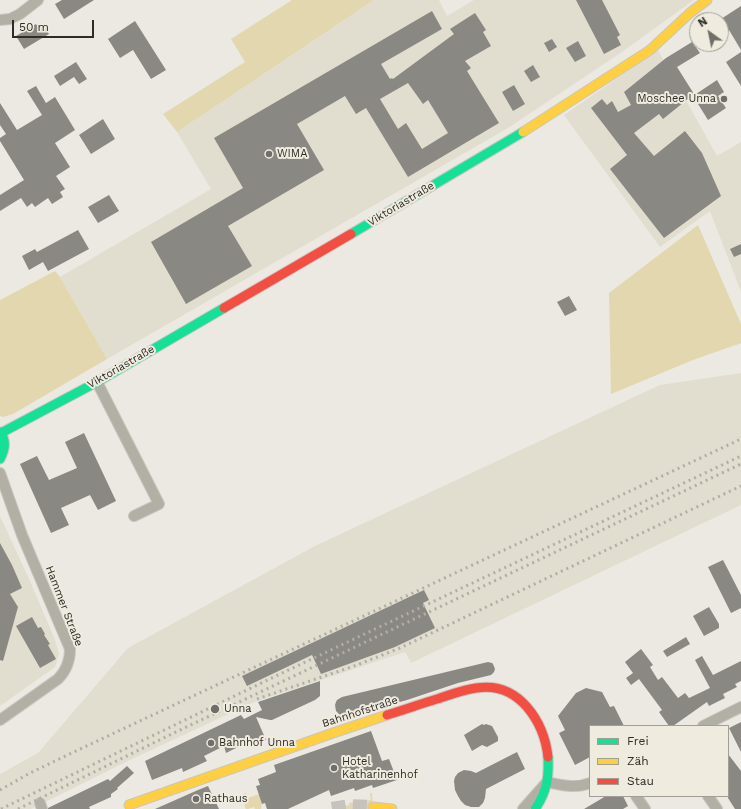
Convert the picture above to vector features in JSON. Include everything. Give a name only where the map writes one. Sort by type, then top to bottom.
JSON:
[{"type":"street","points":[[0,20],[10,19],[20,14],[38,0]]},
{"type":"street","name":"Viktoriastraße","points":[[2,435],[98,382],[401,205],[563,107],[650,50],[691,12],[707,0]]},
{"type":"street","points":[[98,382],[158,504],[134,516]]},
{"type":"street","name":"Viktoriastraße","points":[[24,431],[82,390]]},
{"type":"street","points":[[0,459],[4,454],[5,448],[2,435],[15,436]]},
{"type":"street","name":"Hammer Straße","points":[[0,473],[22,535],[70,649],[70,660],[63,675],[58,680],[0,720]]},
{"type":"street","name":"Bahnhofstraße","points":[[126,807],[333,733],[461,691],[480,687],[500,689],[509,692],[530,710],[538,722],[546,743],[548,763],[547,782],[543,797],[535,809]]},
{"type":"street","points":[[705,725],[741,707]]},
{"type":"street","points":[[523,809],[547,782],[570,786],[589,783]]},
{"type":"street","points":[[637,797],[645,809]]},
{"type":"street","points":[[709,797],[717,809]]},
{"type":"street","points":[[373,807],[392,809]]},
{"type":"shaded area","points":[[292,0],[374,0],[177,132],[163,114],[245,62],[231,39]]},
{"type":"shaded area","points":[[374,0],[439,0],[447,16],[474,0],[694,0],[622,52],[508,128],[107,359],[60,277],[211,189],[177,132]]},
{"type":"shaded area","points":[[658,50],[717,156],[741,142],[741,292],[710,211],[660,247],[564,115]]},
{"type":"shaded area","points":[[698,225],[741,324],[741,343],[693,360],[611,394],[609,293]]},
{"type":"shaded area","points":[[55,271],[60,277],[107,359],[13,414],[3,417],[0,416],[0,300]]},
{"type":"shaded area","points":[[741,373],[741,505],[411,663],[405,652],[252,703],[132,759],[31,809],[0,809],[0,774],[38,753],[128,648],[315,546],[660,385]]},
{"type":"shaded area","points":[[0,516],[30,581],[55,640],[59,654],[55,667],[0,706]]},
{"type":"shaded area","points":[[246,793],[248,798],[259,794],[262,804],[261,809],[255,809],[254,807],[246,809],[243,794]]},
{"type":"shaded area","points":[[370,793],[372,793],[373,809],[342,809],[341,806],[349,805],[349,803],[371,800]]},
{"type":"building","points":[[62,0],[94,0],[64,19],[55,4]]},
{"type":"building","points":[[576,0],[602,0],[620,35],[617,37],[621,45],[604,54]]},
{"type":"building","points":[[741,6],[741,50],[729,30],[729,14]]},
{"type":"building","name":"WIMA","points":[[432,11],[442,29],[381,64],[390,79],[393,79],[454,34],[450,29],[475,13],[486,30],[483,32],[491,46],[465,61],[471,68],[467,71],[499,123],[408,177],[366,108],[356,114],[345,96],[297,124],[324,170],[228,226],[252,266],[186,304],[151,242],[243,188],[214,138]],"holes":[[[408,83],[423,104],[428,100],[448,133],[422,149],[406,123],[398,129],[380,99]]]},
{"type":"building","points":[[135,21],[166,70],[151,79],[133,50],[120,58],[108,39]]},
{"type":"building","points":[[36,24],[38,27],[43,24],[49,34],[24,49],[16,36]]},
{"type":"building","points":[[552,39],[557,47],[549,52],[544,43]]},
{"type":"building","points":[[578,41],[586,56],[575,62],[566,48]]},
{"type":"building","points":[[689,44],[689,52],[699,52],[700,53],[677,67],[694,94],[663,119],[659,114],[634,133],[654,156],[685,131],[702,153],[721,196],[664,238],[610,169],[627,155],[591,108],[602,99],[607,105],[612,101],[618,112],[631,105],[624,92],[666,58]]},
{"type":"building","points":[[741,52],[741,86],[726,62]]},
{"type":"building","points":[[76,62],[87,79],[79,84],[74,77],[60,86],[54,76]]},
{"type":"building","points":[[533,65],[540,77],[531,82],[524,71]]},
{"type":"building","points":[[717,80],[724,92],[718,96],[726,108],[708,120],[693,96]]},
{"type":"building","points":[[514,85],[525,104],[513,111],[502,92]]},
{"type":"building","points":[[36,86],[46,103],[55,97],[75,130],[55,143],[70,167],[56,176],[65,189],[60,192],[63,197],[52,204],[48,198],[35,207],[32,203],[27,207],[21,198],[0,211],[0,195],[24,180],[0,141],[0,138],[6,134],[0,125],[0,103],[17,130],[42,115],[27,91]]},
{"type":"building","points":[[103,119],[115,139],[91,154],[79,135]]},
{"type":"building","points":[[109,195],[119,211],[98,223],[88,207]]},
{"type":"building","points":[[78,230],[89,249],[48,271],[43,262],[29,270],[22,256],[35,249],[37,252]]},
{"type":"building","points":[[741,244],[741,254],[734,257],[730,249]]},
{"type":"building","points":[[569,296],[577,310],[565,316],[557,302]]},
{"type":"building","points":[[84,433],[116,501],[98,510],[90,495],[61,508],[69,525],[51,533],[20,464],[37,456],[49,480],[77,468],[65,442]]},
{"type":"building","points":[[0,543],[22,588],[10,594],[18,607],[3,661],[0,660]]},
{"type":"building","points":[[723,560],[741,595],[741,608],[731,613],[708,567]]},
{"type":"building","points":[[424,590],[429,600],[423,603],[435,628],[395,647],[321,674],[312,655],[247,686],[242,676]]},
{"type":"building","points":[[709,607],[719,624],[719,628],[704,636],[693,616]]},
{"type":"building","points":[[32,617],[38,628],[41,627],[45,634],[44,635],[50,644],[48,645],[56,659],[40,668],[16,626]]},
{"type":"building","points":[[686,637],[690,644],[667,657],[663,651]]},
{"type":"building","points":[[641,649],[653,665],[650,667],[658,680],[662,677],[678,698],[685,693],[689,698],[710,688],[695,660],[702,656],[713,675],[741,661],[741,681],[735,684],[737,687],[723,694],[725,698],[709,706],[707,702],[674,725],[668,725],[659,712],[662,710],[639,679],[631,685],[626,678],[633,673],[625,662]]},
{"type":"building","points":[[488,662],[493,664],[495,669],[491,675],[458,683],[407,700],[347,717],[342,717],[336,711],[336,702],[342,697]]},
{"type":"building","points":[[320,681],[320,696],[315,700],[272,720],[256,717],[266,740],[255,746],[252,740],[226,753],[224,746],[204,756],[207,761],[183,772],[182,768],[152,780],[145,761],[241,715],[244,719],[262,710],[258,702]]},
{"type":"building","points":[[586,688],[602,692],[610,707],[614,706],[624,725],[589,725],[589,758],[575,765],[559,733],[565,730],[558,716],[576,693]]},
{"type":"building","points":[[741,722],[741,752],[729,728]]},
{"type":"building","points":[[482,724],[492,726],[498,737],[498,741],[487,747],[482,745],[472,751],[464,735]]},
{"type":"building","name":"Hotel Katharinenhof","points":[[371,731],[382,761],[389,759],[397,780],[373,788],[372,785],[355,791],[354,788],[331,796],[329,790],[288,809],[267,809],[265,803],[262,804],[256,786],[260,785],[258,779],[276,772],[274,765]]},
{"type":"building","points":[[517,752],[525,769],[486,789],[485,798],[479,807],[465,805],[461,801],[455,790],[454,781],[458,773],[464,770],[476,773]]},
{"type":"building","points":[[729,755],[741,771],[741,809],[735,809],[728,798]]},
{"type":"building","points":[[127,766],[134,773],[111,794],[111,797],[89,807],[90,809],[48,809],[108,779],[110,781]]},
{"type":"building","name":"Rathaus","points":[[208,786],[219,809],[155,809],[198,790]]},
{"type":"building","points":[[604,797],[624,797],[628,806],[623,809],[584,809]]},
{"type":"tunnel","points":[[332,809],[350,806],[373,807]]},
{"type":"railway","points":[[0,790],[30,773],[78,750],[741,439]]},
{"type":"railway","points":[[1,809],[280,674],[741,456]]},
{"type":"railway","points":[[18,809],[178,731],[741,464]]},
{"type":"railway","points":[[257,699],[357,665],[400,648],[741,486]]},
{"type":"traffic: fast","points":[[351,234],[523,132]]},
{"type":"traffic: fast","points":[[1,433],[97,382],[224,308]]},
{"type":"traffic: fast","points":[[0,432],[4,439],[3,452],[0,459]]},
{"type":"traffic: fast","points":[[535,809],[545,790],[548,771],[548,757]]},
{"type":"traffic: slow","points":[[523,132],[650,50],[691,12],[707,0]]},
{"type":"traffic: slow","points":[[129,805],[387,715]]},
{"type":"traffic: slow","points":[[373,807],[392,809]]},
{"type":"traffic: jam","points":[[224,308],[351,234]]},
{"type":"traffic: jam","points":[[387,715],[461,691],[484,687],[495,688],[506,691],[517,697],[531,712],[541,730],[546,744],[548,757]]},
{"type":"place","name":"Moschee Unna","points":[[724,99]]},
{"type":"place","name":"WIMA","points":[[269,154]]},
{"type":"place","name":"Unna","points":[[215,709]]},
{"type":"place","name":"Bahnhof Unna","points":[[211,743]]},
{"type":"place","name":"Hotel Katharinenhof","points":[[334,768]]},
{"type":"place","name":"Rathaus","points":[[196,799]]}]
